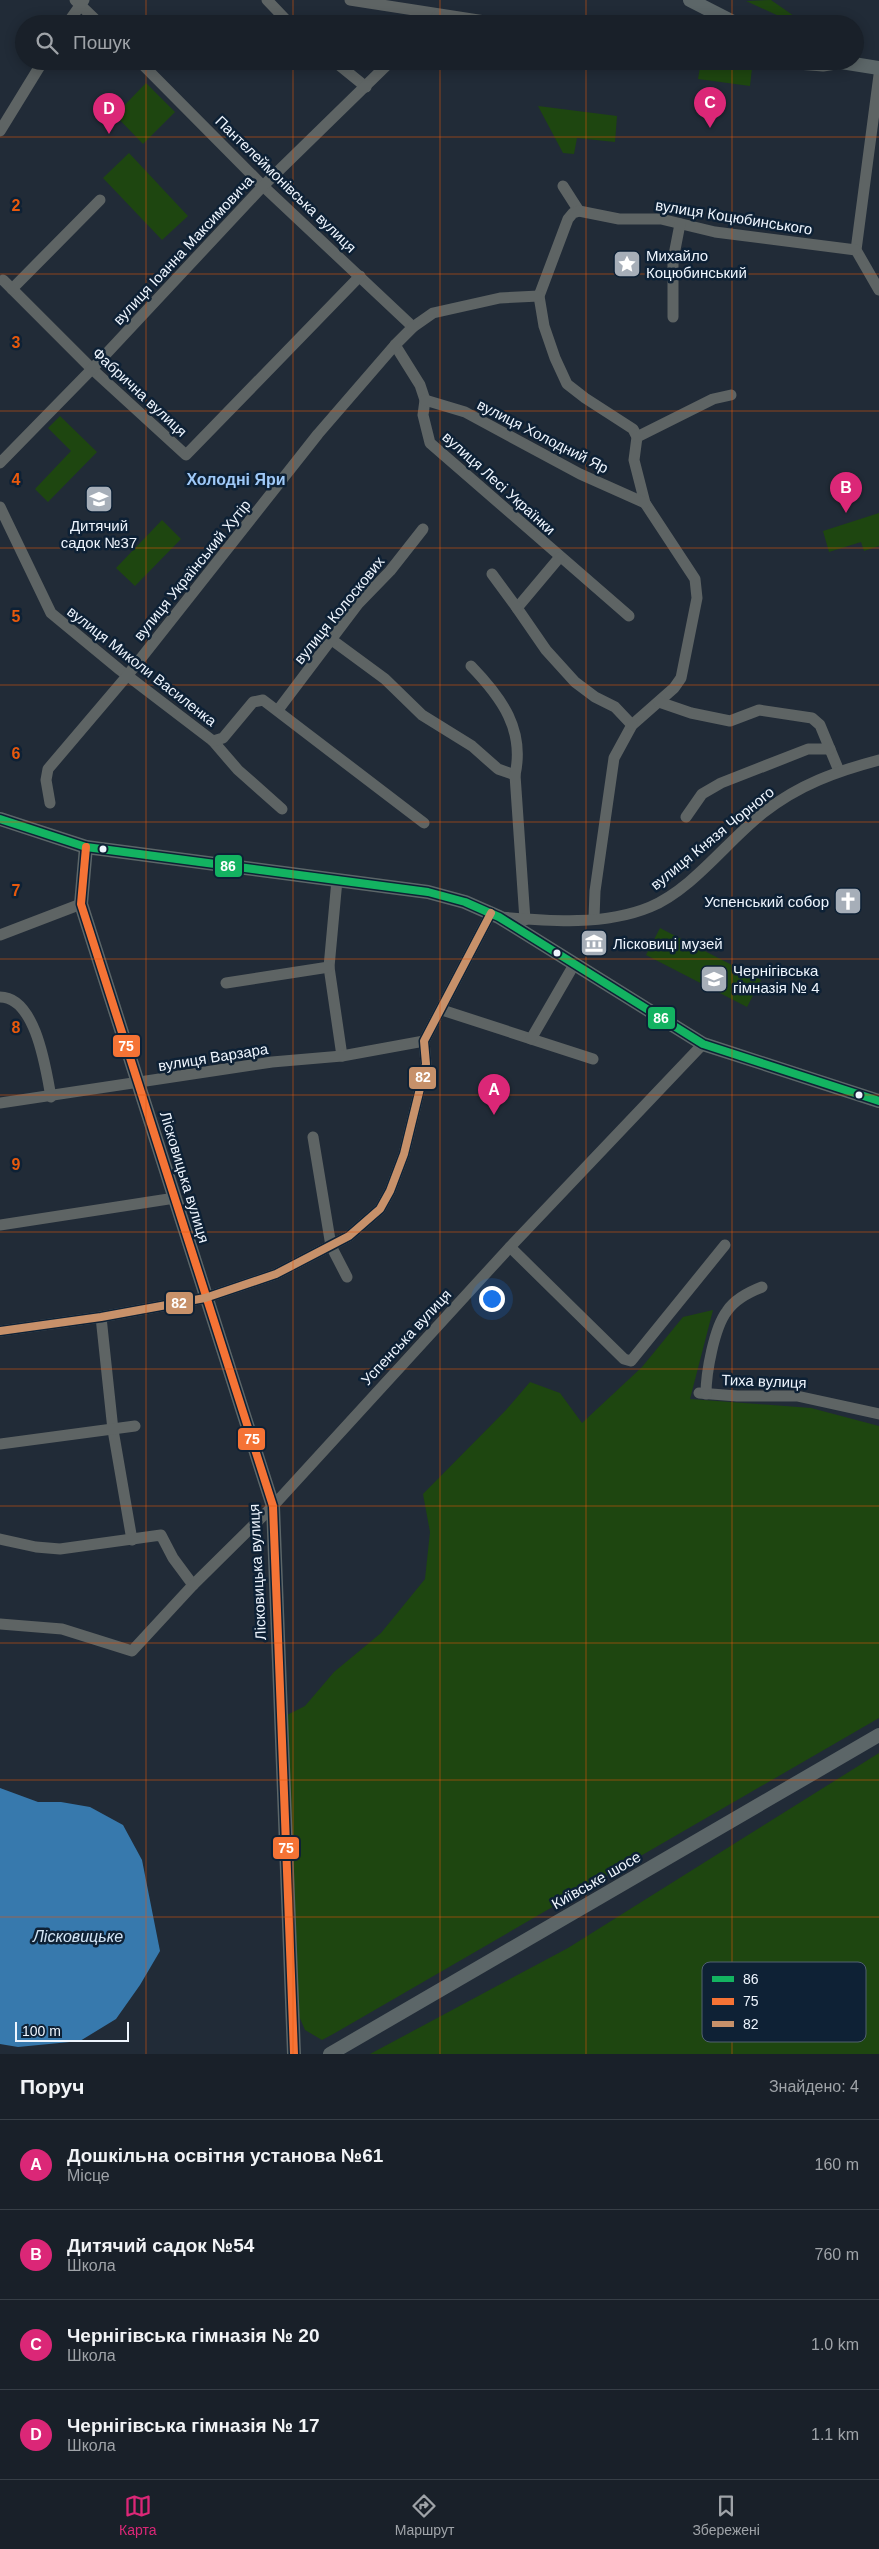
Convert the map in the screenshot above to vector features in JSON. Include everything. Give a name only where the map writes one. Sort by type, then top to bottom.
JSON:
[{"type":"main road","points":[[690,0],[722,15]]},
{"type":"main road","points":[[864,57],[879,59]]},
{"type":"main road","points":[[864,66],[879,68]]},
{"type":"main road","points":[[1,816],[86,847],[428,892],[465,902],[495,915],[703,1044],[879,1101]]},
{"type":"main road","name":"Лісковицька вулиця","points":[[86,847],[81,904],[205,1298],[273,1506],[294,2054]]},
{"type":"main road","name":"Київське шосе","points":[[330,2054],[879,1735]]},
{"type":"street","points":[[267,0],[281,15]]},
{"type":"street","points":[[350,0],[438,15]]},
{"type":"street","points":[[73,15],[80,2],[92,15]]},
{"type":"street","points":[[0,131],[37,70]]},
{"type":"street","name":"Пантелеймонівська вулиця","points":[[148,70],[263,186],[413,327]]},
{"type":"street","points":[[345,70],[366,87]]},
{"type":"street","name":"вулиця Іоанна Максимовича","points":[[0,463],[92,369],[263,186],[383,70]]},
{"type":"street","points":[[879,75],[856,250],[879,290]]},
{"type":"street","points":[[563,186],[579,211],[573,213],[568,219],[539,296],[544,326],[555,358],[568,384],[584,398],[634,429],[637,437],[634,460],[645,503],[688,564],[695,579],[697,598],[681,678],[674,688],[632,724],[614,758],[595,891],[594,918]]},
{"type":"street","points":[[12,290],[100,200]]},
{"type":"street","name":"вулиця Коцюбинського","points":[[579,211],[619,219],[661,219],[715,232],[856,250]]},
{"type":"street","points":[[673,318],[673,260],[680,224]]},
{"type":"street","name":"Фабрична вулиця","points":[[3,280],[92,369],[186,456],[360,276]]},
{"type":"street","name":"вулиця Український Хутір","points":[[50,803],[46,780],[48,769],[127,676],[318,434],[395,345],[413,327],[433,313],[500,298],[539,296]]},
{"type":"street","name":"вулиця Лесі Українки","points":[[395,345],[420,385],[424,400],[423,415],[430,443],[559,558],[629,616]]},
{"type":"street","points":[[637,437],[706,402],[730,395]]},
{"type":"street","name":"вулиця Холодний Яр","points":[[424,400],[465,412],[500,429],[580,474],[645,503]]},
{"type":"street","name":"вулиця Миколи Василенка","points":[[0,507],[51,613],[127,676],[213,741],[238,770],[282,809]]},
{"type":"street","name":"вулиця Колоскових","points":[[278,710],[358,604],[390,571],[423,529]]},
{"type":"street","points":[[517,608],[559,558]]},
{"type":"street","points":[[492,574],[546,650],[574,682],[595,697],[615,707],[632,724]]},
{"type":"street","points":[[332,640],[385,679],[422,715],[472,746],[498,769],[514,775]]},
{"type":"street","points":[[471,666],[499,700],[511,721],[517,740],[519,757],[514,775],[525,920]]},
{"type":"street","name":"вулиця Миколи Василенка","points":[[213,741],[223,738],[253,702],[263,700],[424,823]]},
{"type":"street","points":[[659,702],[691,713],[730,721],[759,710],[812,718],[820,726],[839,771]]},
{"type":"street","points":[[686,816],[702,794],[721,783],[808,748],[830,749]]},
{"type":"street","name":"вулиця Князя Чорного","points":[[495,915],[544,921],[623,916],[651,906],[668,897],[698,873],[762,814],[794,790],[839,771],[879,760]]},
{"type":"street","points":[[337,880],[329,968],[342,1056]]},
{"type":"street","points":[[0,935],[81,904]]},
{"type":"street","points":[[0,1331],[101,1317],[205,1298],[276,1274],[349,1236],[380,1209],[390,1190],[404,1154],[426,1064],[424,1041],[495,915]]},
{"type":"street","points":[[531,1039],[575,963]]},
{"type":"street","points":[[226,983],[329,968]]},
{"type":"street","points":[[0,998],[8,998],[23,1008],[43,1052],[51,1097]]},
{"type":"street","points":[[442,1010],[593,1059]]},
{"type":"street","name":"вулиця Варзара","points":[[0,1103],[139,1084],[272,1062],[342,1056],[424,1041]]},
{"type":"street","name":"Успенська вулиця","points":[[0,1624],[62,1629],[132,1651],[193,1585],[273,1506],[510,1247],[703,1044]]},
{"type":"street","points":[[313,1137],[331,1246],[346,1277]]},
{"type":"street","points":[[0,1225],[175,1198]]},
{"type":"street","points":[[510,1247],[624,1359],[631,1361],[725,1246]]},
{"type":"street","name":"Тиха вулиця","points":[[762,1287],[746,1294],[726,1311],[706,1372],[703,1394],[797,1396],[879,1414]]},
{"type":"street","points":[[101,1317],[113,1430],[132,1540]]},
{"type":"street","points":[[0,1444],[134,1426]]},
{"type":"street","points":[[0,1539],[36,1547],[60,1549],[161,1535],[173,1558],[193,1585]]},
{"type":"green space","points":[[771,0],[793,15],[777,15],[746,1]]},
{"type":"green space","points":[[700,70],[752,70],[750,86],[698,79]]},
{"type":"green space","points":[[146,83],[175,112],[143,144],[115,115]]},
{"type":"green space","points":[[538,106],[617,116],[615,142],[577,138],[574,154],[563,153]]},
{"type":"green space","points":[[129,153],[188,216],[162,240],[103,178]]},
{"type":"green space","points":[[60,416],[97,452],[48,502],[35,489],[71,451],[48,428]]},
{"type":"green space","points":[[879,513],[879,546],[864,551],[861,542],[829,552],[823,531]]},
{"type":"green space","points":[[162,520],[181,539],[135,586],[116,568]]},
{"type":"green space","points":[[660,928],[761,980],[747,1007],[646,955]]},
{"type":"green space","points":[[713,1310],[690,1399],[811,1408],[879,1426],[879,1718],[322,2040],[305,2030],[299,2016],[287,1715],[305,1706],[334,1672],[381,1633],[425,1579],[430,1532],[423,1494],[506,1410],[530,1382],[560,1393],[582,1423],[642,1367],[683,1317]]},
{"type":"green space","points":[[879,1753],[879,2054],[370,2054],[568,1948]]},
{"type":"water","name":"Лісковицьке","points":[[0,1788],[38,1802],[61,1802],[90,1807],[123,1825],[142,1860],[160,1951],[140,1985],[116,2019],[80,2041],[18,2047],[0,2044]]},
{"type":"transit line","name":"86","points":[[0,819],[86,847],[428,892],[465,902],[499,917],[703,1044],[879,1101]]},
{"type":"transit line","name":"75","points":[[86,847],[81,904],[273,1506],[294,2054]]},
{"type":"transit line","name":"82","points":[[0,1331],[101,1317],[205,1298],[276,1274],[349,1236],[380,1209],[390,1191],[404,1154],[426,1064],[424,1041],[491,913]]},
{"type":"place","name":"Чернігівська гімназія № 20","points":[[710,128]]},
{"type":"place","name":"Чернігівська гімназія № 17","points":[[109,134]]},
{"type":"place","name":"Михайло Коцюбинський","points":[[627,264]]},
{"type":"place","name":"Дитячий садок №37","points":[[99,499]]},
{"type":"place","name":"Дитячий садок №54","points":[[846,513]]},
{"type":"place","name":"Успенський собор","points":[[848,901]]},
{"type":"place","name":"Лісковиці музей","points":[[594,943]]},
{"type":"place","name":"Чернігівська гімназія № 4","points":[[714,979]]},
{"type":"place","name":"Дошкільна освітня установа №61","points":[[494,1115]]},
{"type":"district","name":"Холодні Яри","points":[[236,479]]}]
